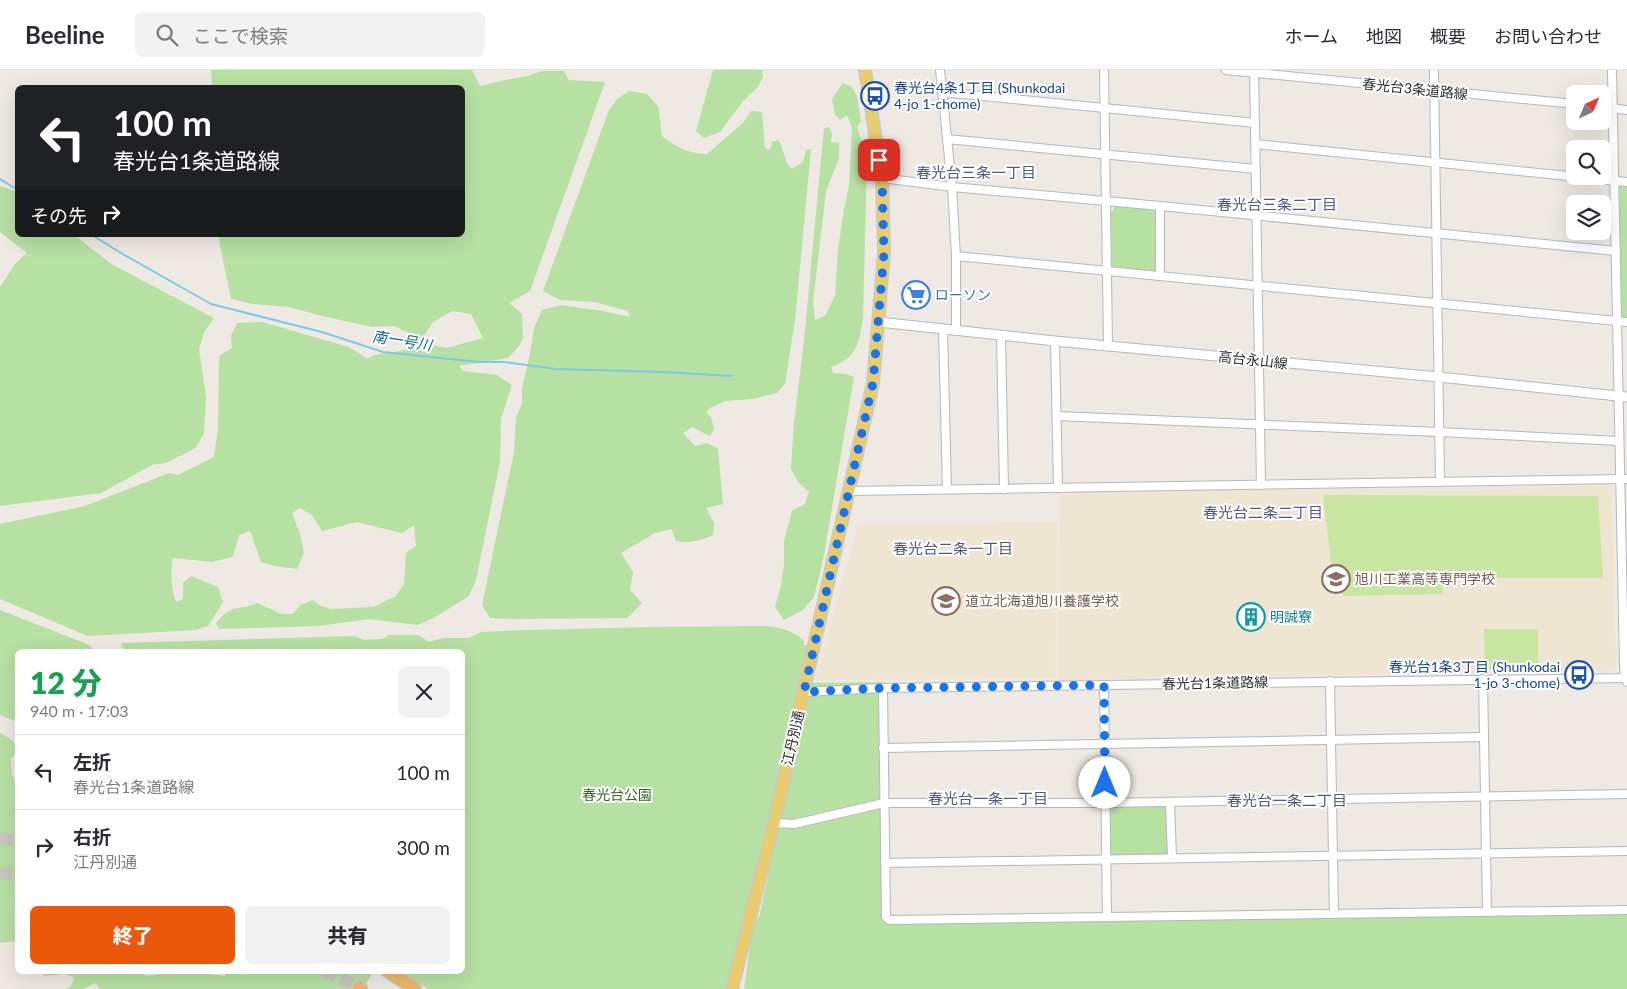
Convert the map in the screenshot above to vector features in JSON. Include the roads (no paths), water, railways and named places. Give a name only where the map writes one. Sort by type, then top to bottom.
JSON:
[{"type":"highway","points":[[392,974],[415,989]]},
{"type":"main road","name":"江丹別通","points":[[732,989],[774,823],[873,383],[884,253],[882,178],[865,70]]},
{"type":"street","points":[[940,70],[952,187],[956,256],[956,331]]},
{"type":"street","points":[[1104,70],[1108,345]]},
{"type":"street","name":"春光台3条道路線","points":[[1226,70],[1254,71],[1566,103]]},
{"type":"street","points":[[1434,70],[1440,482]]},
{"type":"street","points":[[1612,70],[1617,321],[1623,396],[1619,441],[1623,479],[1626,679]]},
{"type":"street","points":[[1254,71],[1261,485]]},
{"type":"street","points":[[942,92],[1255,123]]},
{"type":"street","points":[[1613,108],[1627,110]]},
{"type":"street","points":[[946,138],[1256,169]]},
{"type":"street","points":[[1256,144],[1627,182]]},
{"type":"street","points":[[882,178],[952,187],[1616,251]]},
{"type":"street","points":[[1160,206],[1160,276]]},
{"type":"street","points":[[956,256],[1627,322]]},
{"type":"street","name":"高台永山線","points":[[879,322],[1623,396]]},
{"type":"street","points":[[942,329],[947,489]]},
{"type":"street","points":[[1001,335],[1004,489]]},
{"type":"street","points":[[1055,341],[1058,488]]},
{"type":"street","points":[[1057,416],[1619,441]]},
{"type":"street","points":[[849,491],[1623,479]]},
{"type":"street","name":"春光台1条道路線","points":[[804,692],[883,688],[1330,681],[1626,679]]},
{"type":"street","points":[[1483,680],[1488,912]]},
{"type":"street","points":[[1330,681],[1334,914]]},
{"type":"street","points":[[1104,685],[1107,917]]},
{"type":"street","points":[[883,688],[886,917],[890,920],[1627,910]]},
{"type":"street","points":[[883,748],[1484,737]]},
{"type":"street","points":[[774,823],[794,824],[884,803],[1105,803],[1627,794]]},
{"type":"street","points":[[1170,802],[1172,858]]},
{"type":"street","points":[[885,863],[1627,851]]},
{"type":"waterway","name":"南一号川","points":[[0,179],[15,188]]},
{"type":"waterway","name":"南一号川","points":[[95,237],[211,304],[322,332],[383,352],[479,362],[504,362],[556,369],[732,376]]},
{"type":"tunnel","points":[[0,839],[15,840]]},
{"type":"tunnel","points":[[0,873],[15,874]]},
{"type":"tunnel","points":[[331,974],[359,988]]},
{"type":"place","name":"春光台4条1丁目 (Shunkodai 4-jo 1-chome)","points":[[875,96]]},
{"type":"place","name":"ローソン","points":[[916,295]]},
{"type":"place","name":"旭川工業高等専門学校","points":[[1336,579]]},
{"type":"place","name":"道立北海道旭川養護学校","points":[[946,601]]},
{"type":"place","name":"明誠寮","points":[[1251,617]]},
{"type":"place","name":"春光台1条3丁目 (Shunkodai 1-jo 3-chome)","points":[[1579,675]]},
{"type":"district","name":"春光台三条一丁目","points":[[976,173]]},
{"type":"district","name":"春光台三条二丁目","points":[[1277,205]]},
{"type":"district","name":"春光台二条二丁目","points":[[1263,513]]},
{"type":"district","name":"春光台二条一丁目","points":[[953,549]]},
{"type":"district","name":"春光台一条一丁目","points":[[988,799]]},
{"type":"district","name":"春光台一条二丁目","points":[[1287,801]]},
{"type":"park label","name":"春光台公園","points":[[617,795]]}]
